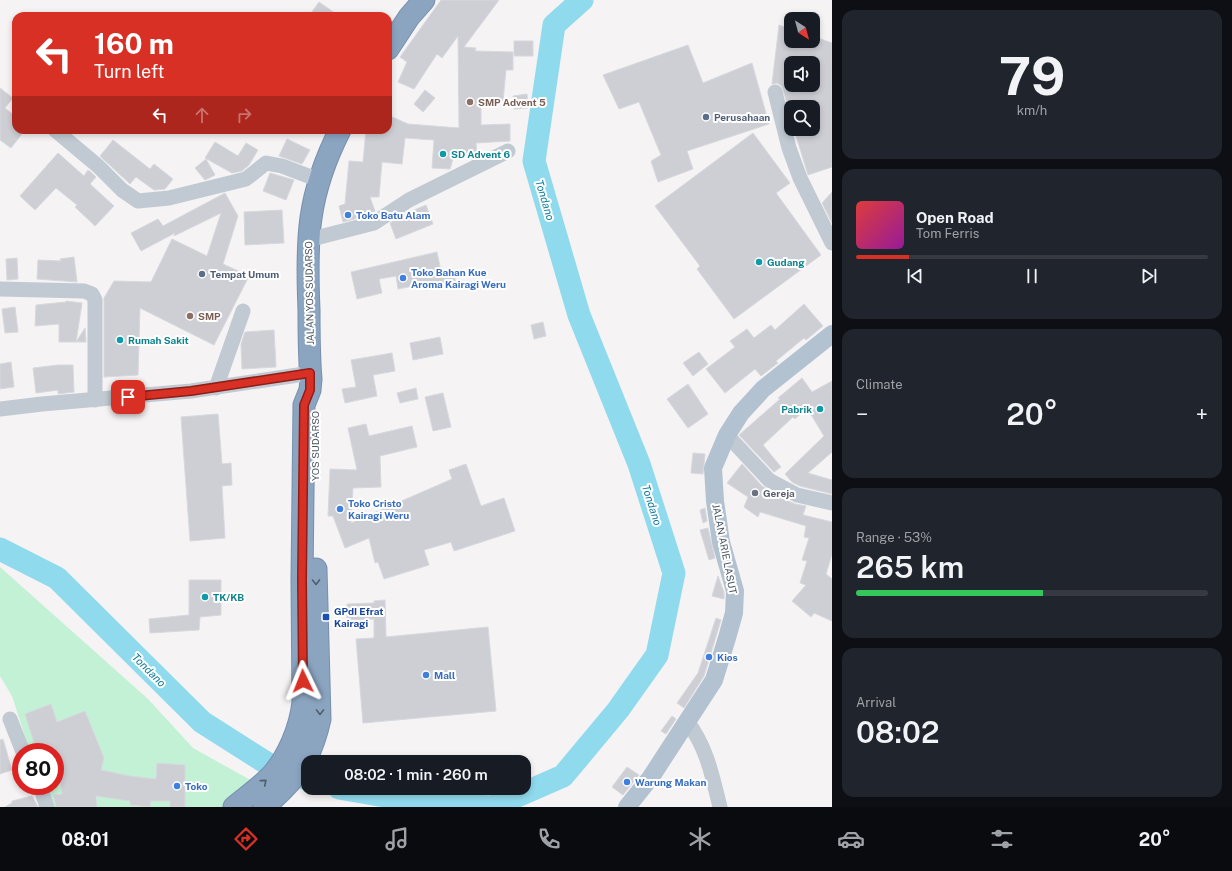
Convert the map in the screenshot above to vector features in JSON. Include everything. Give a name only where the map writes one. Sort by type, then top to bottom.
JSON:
[{"type":"highway","points":[[392,43],[409,17],[424,0]]},
{"type":"highway","name":"JALAN YOS SUDARSO","points":[[310,382],[308,240],[310,218],[319,180],[338,134]]},
{"type":"highway","name":"YOS SUDARSO","points":[[234,807],[270,777],[281,761],[297,731],[303,702],[302,580],[304,405],[310,382]]},
{"type":"highway","name":"YOS SUDARSO","points":[[264,807],[292,782],[313,746],[320,718],[316,555],[317,428],[315,404],[310,382]]},
{"type":"main road","name":"JALAN ARIE LASUT","points":[[627,807],[651,777],[714,680],[734,613],[735,592],[721,542],[715,501],[713,468],[727,435],[741,413],[763,389],[832,334]]},
{"type":"street","points":[[775,92],[788,148],[797,172],[832,243]]},
{"type":"street","points":[[61,134],[98,166],[122,190],[138,201],[169,198],[246,179],[266,163],[282,166],[319,180]]},
{"type":"street","points":[[308,240],[374,223],[409,200],[508,151]]},
{"type":"street","points":[[0,289],[84,291],[92,294],[95,300],[95,400]]},
{"type":"street","points":[[216,388],[244,310]]},
{"type":"street","points":[[0,409],[216,388],[310,382]]},
{"type":"street","points":[[727,435],[769,480],[797,495],[832,503]]},
{"type":"street","points":[[10,719],[19,743]]},
{"type":"street","points":[[687,721],[697,734],[707,753],[720,807]]},
{"type":"street","points":[[43,795],[47,807]]},
{"type":"green space","points":[[0,567],[148,699],[193,748],[254,782],[223,807],[48,807],[44,795],[64,795],[64,743],[27,743],[12,696],[0,676]]},
{"type":"building","points":[[441,0],[499,0],[464,47],[476,48],[475,51],[513,52],[513,70],[506,70],[503,101],[481,99],[481,125],[510,124],[510,141],[476,143],[477,156],[453,159],[450,169],[432,168],[434,140],[405,138],[402,164],[382,162],[379,197],[370,197],[375,211],[370,215],[343,222],[339,206],[345,204],[349,161],[363,162],[366,134],[392,134],[392,117],[408,124],[459,128],[458,36],[442,58],[437,54],[414,89],[398,82],[407,62],[400,57]]},
{"type":"building","points":[[319,2],[333,12],[312,12]]},
{"type":"building","points":[[779,25],[784,27],[784,48],[820,48],[820,39],[832,43],[832,167],[808,175],[796,136],[820,136],[820,100],[786,100],[782,86],[777,83],[772,84]]},
{"type":"building","points":[[514,41],[533,41],[533,56],[514,56]]},
{"type":"building","name":"Perusahaan","points":[[688,45],[703,83],[752,63],[769,124],[687,151],[693,169],[658,182],[651,161],[661,155],[639,102],[619,109],[603,75]]},
{"type":"building","points":[[0,88],[12,97],[5,108],[12,114],[12,134],[22,134],[11,148],[0,140]]},
{"type":"building","points":[[425,90],[435,98],[423,112],[414,104]]},
{"type":"building","points":[[527,94],[528,108],[514,109],[513,96]]},
{"type":"building","points":[[753,133],[790,183],[776,193],[821,255],[734,319],[697,269],[700,266],[655,206]]},
{"type":"building","points":[[287,139],[310,150],[302,164],[279,156]]},
{"type":"building","points":[[113,140],[150,169],[154,164],[173,179],[165,189],[154,190],[136,177],[130,184],[100,156]]},
{"type":"building","points":[[215,142],[238,156],[246,143],[258,150],[249,165],[242,171],[232,173],[205,158]]},
{"type":"building","points":[[58,153],[84,176],[88,170],[92,173],[96,177],[90,184],[114,206],[95,226],[75,207],[77,205],[56,188],[35,210],[20,196]]},
{"type":"building","points":[[206,159],[215,175],[205,180],[195,168]]},
{"type":"building","points":[[270,173],[294,180],[286,200],[263,191]]},
{"type":"building","points":[[832,192],[832,223],[822,203]]},
{"type":"building","points":[[225,193],[238,216],[223,264],[249,276],[214,345],[140,308],[138,375],[104,377],[104,298],[114,281],[151,282],[172,239],[207,256],[221,213],[174,236],[175,233],[141,251],[131,233],[158,219],[163,226]]},
{"type":"building","points":[[426,205],[433,224],[396,239],[390,223],[405,214]]},
{"type":"building","points":[[282,210],[284,243],[245,245],[244,212]]},
{"type":"building","name":"Toko Bahan Kue Aroma Kairagi Weru","points":[[437,252],[441,271],[453,269],[456,284],[426,290],[424,284],[398,289],[396,276],[379,279],[382,293],[357,299],[351,272]]},
{"type":"building","points":[[74,257],[77,282],[37,279],[38,260],[61,261],[60,259]]},
{"type":"building","points":[[17,258],[18,279],[7,280],[6,259]]},
{"type":"building","points":[[66,301],[82,303],[76,342],[59,342],[59,324],[35,326],[36,305]]},
{"type":"building","points":[[804,304],[823,326],[806,340],[804,338],[776,361],[778,363],[761,376],[755,369],[725,393],[706,369],[735,347],[730,341],[747,329],[754,338],[771,325],[775,330]]},
{"type":"building","points":[[15,307],[18,332],[5,333],[2,309]]},
{"type":"building","points":[[543,322],[546,336],[534,339],[531,325]]},
{"type":"building","points":[[85,328],[86,342],[76,342]]},
{"type":"building","points":[[274,330],[276,367],[242,369],[241,344],[245,332]]},
{"type":"building","points":[[440,337],[443,354],[413,360],[410,343]]},
{"type":"building","points":[[699,352],[708,364],[693,376],[683,363]]},
{"type":"building","points":[[392,353],[395,371],[373,375],[377,396],[345,403],[342,389],[356,387],[351,360]]},
{"type":"building","points":[[11,362],[14,387],[0,389],[0,364]]},
{"type":"building","points":[[73,365],[74,392],[58,394],[58,390],[36,393],[33,368]]},
{"type":"building","points":[[802,378],[812,392],[832,381],[832,452],[808,473],[832,480],[832,494],[800,486],[792,482],[785,474],[824,436],[807,408],[795,419],[793,417],[763,445],[781,467],[774,472],[739,435],[780,399],[778,398]]},
{"type":"building","points":[[688,384],[708,414],[688,428],[667,399]]},
{"type":"building","points":[[416,388],[418,399],[400,403],[397,393]]},
{"type":"building","points":[[443,393],[451,427],[433,431],[425,397]]},
{"type":"building","points":[[218,414],[222,464],[231,463],[232,485],[222,486],[225,538],[190,541],[181,417]]},
{"type":"building","points":[[366,424],[369,436],[412,426],[417,447],[380,456],[381,487],[353,488],[351,523],[452,479],[449,470],[466,464],[481,506],[504,498],[515,531],[454,551],[451,542],[424,550],[429,565],[384,579],[378,562],[375,563],[369,538],[345,548],[333,516],[328,516],[330,469],[357,470],[348,428]]},
{"type":"building","points":[[693,453],[705,454],[703,474],[691,473]]},
{"type":"building","points":[[742,464],[762,486],[769,490],[768,492],[795,504],[806,506],[803,515],[832,522],[832,554],[826,574],[832,579],[832,621],[814,613],[811,617],[792,601],[806,585],[800,583],[807,561],[802,560],[809,538],[804,537],[806,526],[760,512],[758,517],[744,507],[748,497],[727,483]]},
{"type":"building","points":[[705,508],[707,521],[703,523],[700,510]]},
{"type":"building","points":[[708,528],[715,558],[709,560],[700,530]]},
{"type":"building","points":[[718,576],[724,592],[724,599],[712,596]]},
{"type":"building","name":"TK/KB","points":[[189,580],[221,580],[221,615],[200,617],[199,630],[150,633],[149,619],[189,615]]},
{"type":"building","name":"Mall","points":[[385,600],[386,637],[488,627],[496,711],[363,723],[356,639],[374,638],[374,619],[347,620],[347,604],[374,603],[374,601]]},
{"type":"building","points":[[716,618],[721,620],[704,676],[684,708],[677,703],[698,673]]},
{"type":"building","points":[[51,704],[57,722],[85,711],[104,758],[101,770],[130,776],[156,779],[157,763],[185,765],[185,807],[170,807],[170,801],[151,801],[150,807],[130,805],[130,801],[96,796],[97,807],[56,807],[53,795],[64,795],[64,743],[34,743],[25,714]]},
{"type":"building","points":[[672,716],[676,719],[666,734],[661,731]]},
{"type":"building","points":[[3,739],[12,770],[0,774],[0,740]]},
{"type":"building","name":"Warung Makan","points":[[627,767],[639,775],[623,795],[612,787]]},
{"type":"building","points":[[32,796],[38,807],[5,807],[12,803],[12,801]]},
{"type":"waterway","name":"Tondano","points":[[531,790],[563,776],[618,710],[657,655],[674,573],[639,464],[579,315],[534,161],[554,25],[582,0]]},
{"type":"waterway","name":"Tondano","points":[[0,549],[57,578],[202,722],[276,769],[301,777]]},
{"type":"waterway","name":"Tondano","points":[[379,795],[431,804],[492,807],[519,795]]},
{"type":"place","name":"SMP Advent 5","points":[[470,102]]},
{"type":"place","name":"Perusahaan","points":[[706,117]]},
{"type":"place","name":"SD Advent 6","points":[[443,154]]},
{"type":"place","name":"Toko Batu Alam","points":[[348,215]]},
{"type":"place","name":"Gudang","points":[[759,262]]},
{"type":"place","name":"Tempat Umum","points":[[202,274]]},
{"type":"place","name":"Toko Bahan Kue Aroma Kairagi Weru","points":[[403,278]]},
{"type":"place","name":"SMP","points":[[190,316]]},
{"type":"place","name":"Rumah Sakit","points":[[120,340]]},
{"type":"place","name":"Pabrik","points":[[820,409]]},
{"type":"place","name":"Gereja","points":[[755,493]]},
{"type":"place","name":"Toko Cristo Kairagi Weru","points":[[340,509]]},
{"type":"place","name":"TK/KB","points":[[205,597]]},
{"type":"place","name":"GPdI Efrat Kairagi","points":[[326,617]]},
{"type":"place","name":"Kios","points":[[709,657]]},
{"type":"place","name":"Mall","points":[[426,675]]},
{"type":"place","name":"Warung Makan","points":[[627,782]]},
{"type":"place","name":"Toko","points":[[177,786]]},
{"type":"route","points":[[128,397],[191,391],[310,373],[310,390],[304,405],[302,580],[303,681]]}]
